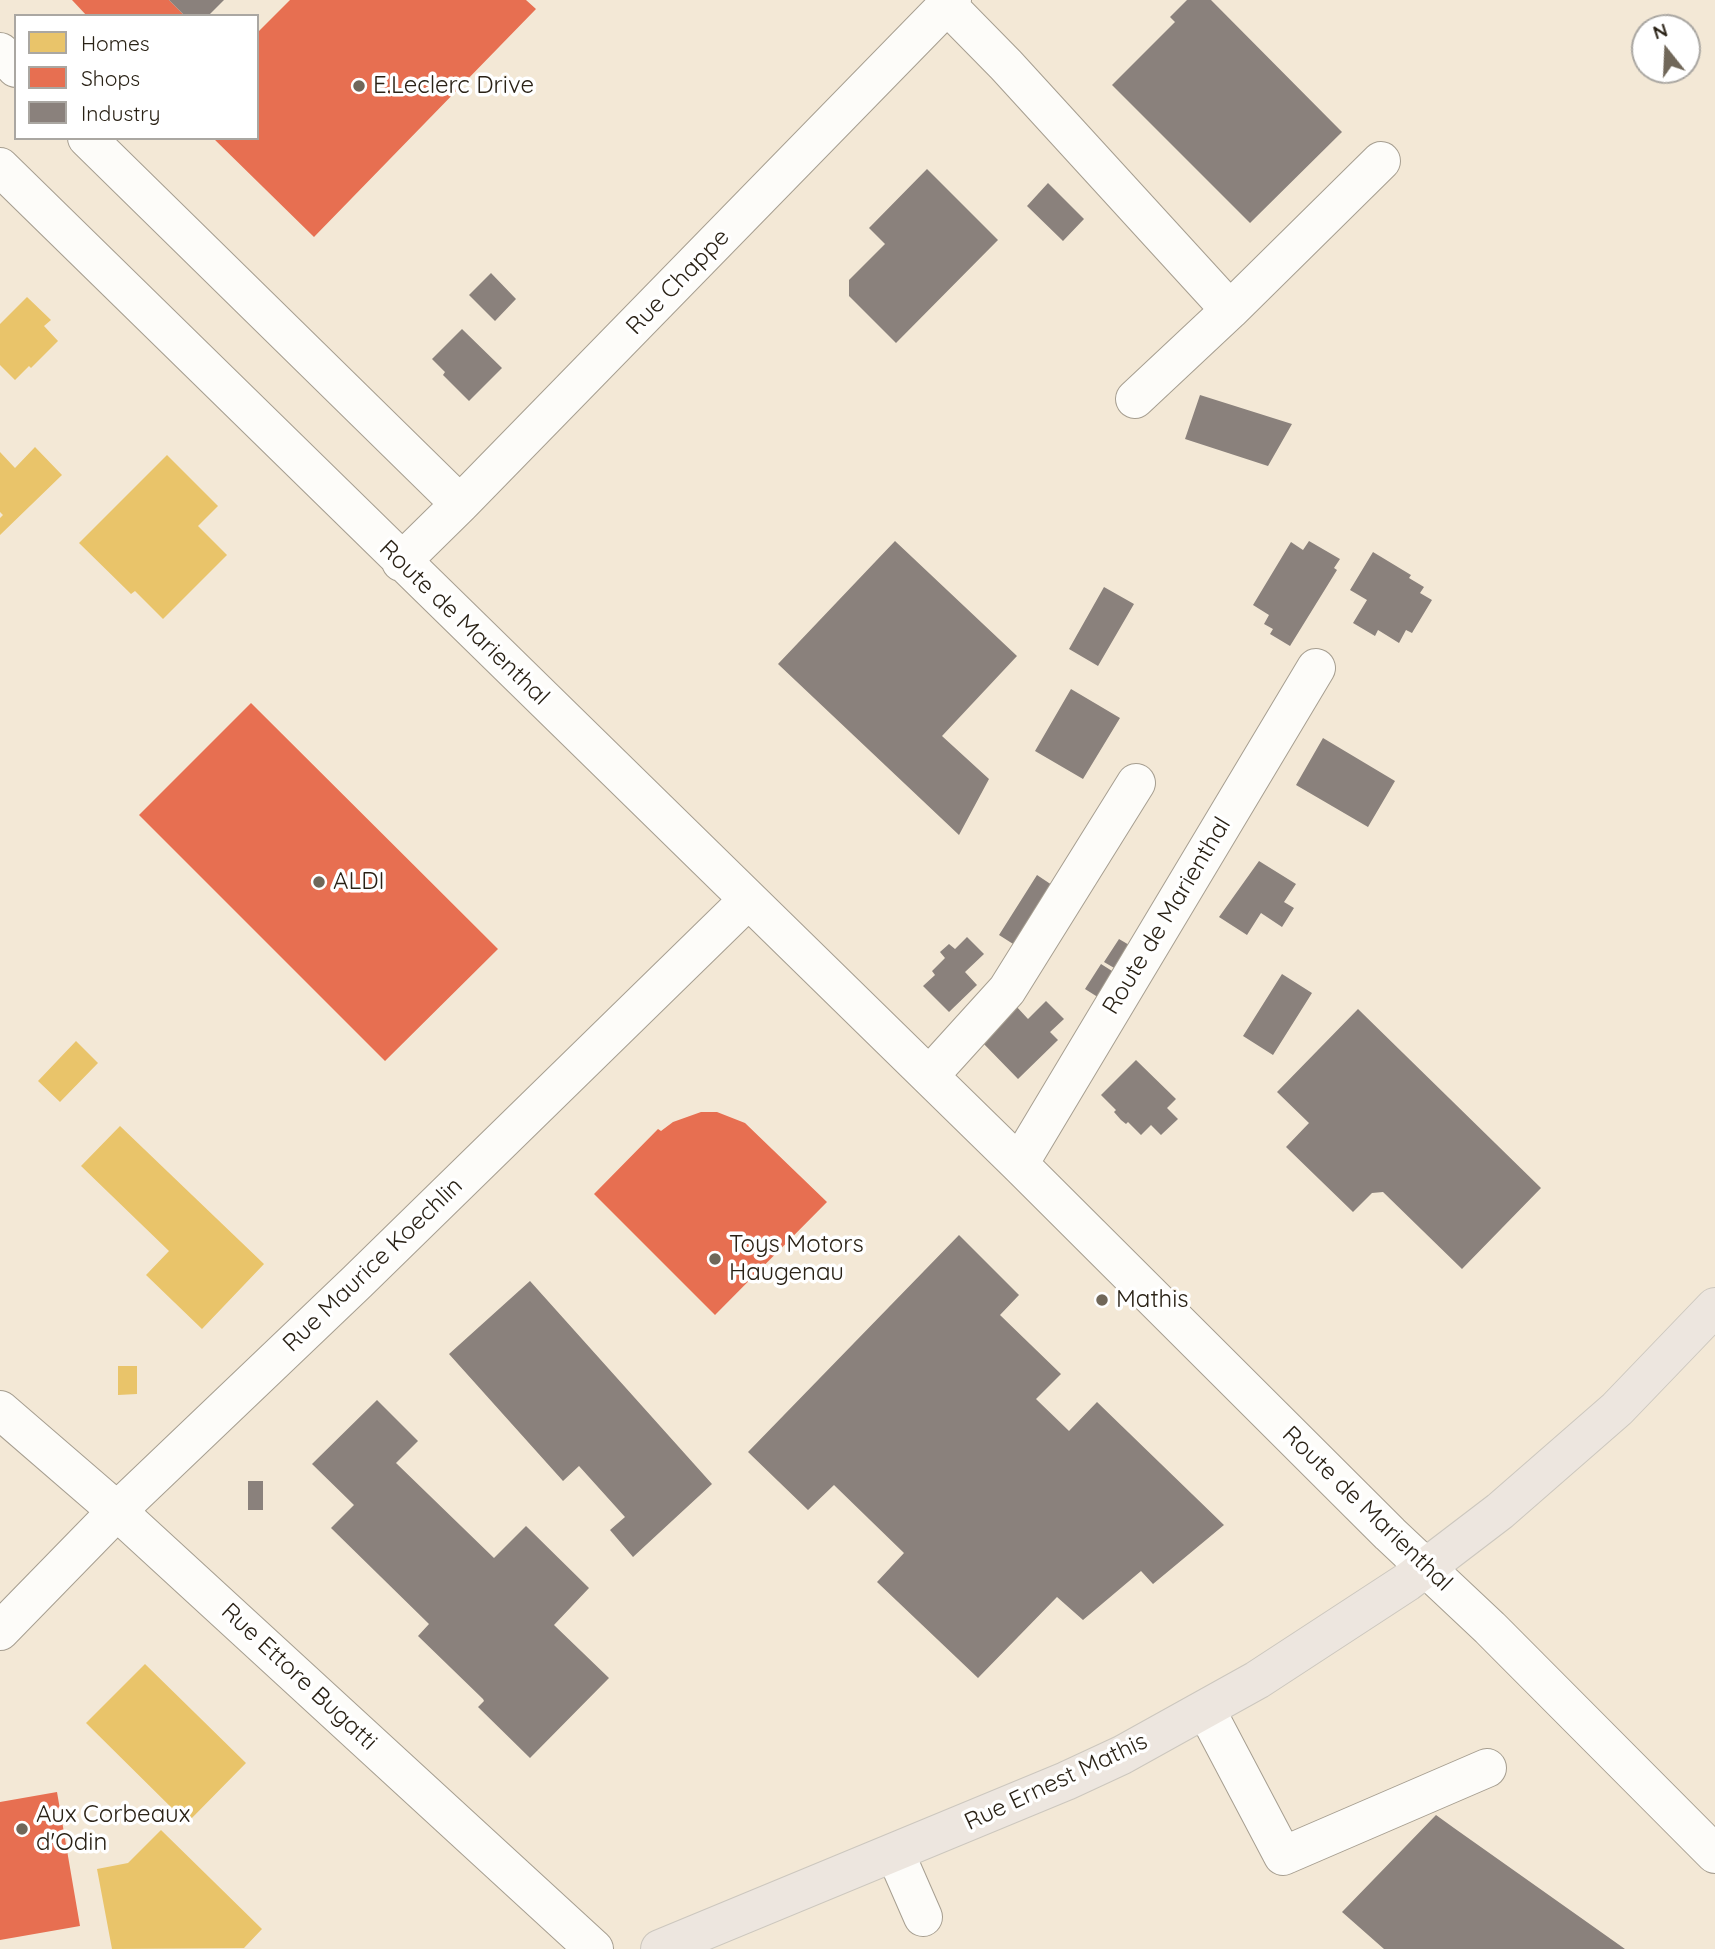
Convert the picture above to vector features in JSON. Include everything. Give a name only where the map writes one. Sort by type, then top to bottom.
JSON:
[{"type":"main road","name":"Rue Ernest Mathis","points":[[660,1949],[895,1853],[1122,1755],[1206,1710],[1317,1643],[1428,1568],[1500,1511],[1578,1445],[1658,1368],[1715,1307]]},
{"type":"street","points":[[950,3],[1230,310]]},
{"type":"street","name":"Rue Chappe","points":[[401,562],[950,3]]},
{"type":"street","points":[[0,52],[14,66]]},
{"type":"street","points":[[90,140],[460,504]]},
{"type":"street","points":[[1135,399],[1381,161]]},
{"type":"street","name":"Route de Marienthal","points":[[0,167],[1019,1164],[1715,1854]]},
{"type":"street","name":"Route de Marienthal","points":[[1019,1164],[1316,668]]},
{"type":"street","points":[[929,1076],[1007,990],[1136,783]]},
{"type":"street","name":"Rue Maurice Koechlin","points":[[0,1631],[117,1511],[367,1272],[748,900]]},
{"type":"street","name":"Rue Ettore Bugatti","points":[[0,1410],[117,1511],[594,1949]]},
{"type":"street","points":[[1206,1710],[1283,1856],[1487,1768]]},
{"type":"street","points":[[895,1853],[923,1917]]},
{"type":"building: Homes","points":[[27,297],[51,320],[44,326],[58,341],[15,380],[0,365],[0,324]]},
{"type":"building: Homes","points":[[35,447],[62,475],[0,535],[0,518],[3,515],[0,512],[0,452],[15,468]]},
{"type":"building: Homes","points":[[167,455],[218,506],[198,526],[227,555],[163,619],[135,591],[131,594],[79,543]]},
{"type":"building: Homes","points":[[76,1041],[98,1063],[60,1102],[38,1081]]},
{"type":"building: Homes","points":[[120,1126],[264,1264],[202,1329],[146,1275],[169,1251],[81,1166]]},
{"type":"building: Homes","points":[[118,1366],[137,1366],[137,1394],[118,1395]]},
{"type":"building: Homes","points":[[145,1664],[246,1763],[187,1823],[86,1723]]},
{"type":"building: Homes","points":[[161,1830],[262,1929],[244,1948],[112,1949],[97,1869],[128,1863]]},
{"type":"building: Shops","points":[[72,0],[169,0],[183,14],[85,14]]},
{"type":"building: Shops","name":"E.Leclerc Drive","points":[[290,0],[526,0],[536,9],[314,237],[215,140],[259,140],[259,31]]},
{"type":"building: Shops","name":"ALDI","points":[[251,703],[498,949],[385,1061],[139,815]]},
{"type":"building: Shops","name":"Toys Motors Haugenau","points":[[701,1112],[717,1112],[745,1123],[827,1202],[715,1315],[594,1194],[658,1129],[661,1131],[673,1122]]},
{"type":"building: Shops","points":[[57,1792],[80,1926],[0,1940],[0,1802]]},
{"type":"building: Industry","points":[[169,0],[224,0],[210,14],[183,14]]},
{"type":"building: Industry","points":[[1187,0],[1211,0],[1342,132],[1250,223],[1112,85],[1175,22],[1170,17]]},
{"type":"building: Industry","points":[[927,169],[998,240],[896,343],[849,296],[849,280],[885,244],[869,228]]},
{"type":"building: Industry","points":[[1048,183],[1084,219],[1063,241],[1027,206]]},
{"type":"building: Industry","points":[[491,273],[516,299],[495,321],[469,295]]},
{"type":"building: Industry","points":[[462,329],[502,368],[469,401],[443,375],[445,372],[432,359]]},
{"type":"building: Industry","points":[[1200,395],[1292,424],[1268,466],[1185,439]]},
{"type":"building: Industry","points":[[895,541],[1017,656],[942,736],[989,779],[959,835],[778,664]]},
{"type":"building: Industry","points":[[1309,541],[1340,559],[1334,568],[1337,570],[1290,646],[1270,634],[1273,629],[1264,624],[1269,615],[1253,605],[1291,542],[1303,550]]},
{"type":"building: Industry","points":[[1373,552],[1411,575],[1409,578],[1424,587],[1420,593],[1432,600],[1412,633],[1406,630],[1399,643],[1378,630],[1375,636],[1353,623],[1367,600],[1350,590]]},
{"type":"building: Industry","points":[[1104,587],[1134,604],[1098,666],[1069,649]]},
{"type":"building: Industry","points":[[1071,689],[1120,718],[1083,779],[1035,751]]},
{"type":"building: Industry","points":[[1323,738],[1395,781],[1368,827],[1296,785]]},
{"type":"building: Industry","points":[[1259,861],[1296,884],[1284,902],[1294,908],[1282,927],[1261,913],[1247,935],[1219,917]]},
{"type":"building: Industry","points":[[1037,875],[1058,889],[1021,949],[999,935]]},
{"type":"building: Industry","points":[[967,937],[984,954],[965,972],[977,985],[949,1012],[923,986],[935,975],[932,971],[945,958],[940,952],[949,944],[955,949]]},
{"type":"building: Industry","points":[[1119,939],[1136,949],[1121,972],[1104,962]]},
{"type":"building: Industry","points":[[1101,964],[1120,976],[1104,1001],[1085,989]]},
{"type":"building: Industry","points":[[1282,974],[1312,993],[1273,1055],[1243,1036]]},
{"type":"building: Industry","points":[[1046,1001],[1064,1019],[1050,1032],[1058,1040],[1018,1079],[981,1041],[1016,1006],[1028,1019]]},
{"type":"building: Industry","points":[[1358,1009],[1541,1188],[1462,1269],[1383,1192],[1372,1193],[1353,1212],[1286,1147],[1309,1123],[1277,1092]]},
{"type":"building: Industry","points":[[1136,1060],[1176,1099],[1167,1108],[1178,1119],[1161,1135],[1151,1125],[1141,1135],[1128,1122],[1126,1124],[1121,1120],[1114,1112],[1116,1110],[1101,1095]]},
{"type":"building: Industry","points":[[959,1235],[1019,1295],[1000,1315],[1061,1374],[1036,1399],[1069,1431],[1097,1402],[1224,1525],[1153,1584],[1141,1571],[1083,1620],[1057,1597],[978,1678],[877,1582],[904,1553],[834,1485],[808,1510],[748,1452]]},
{"type":"building: Industry","points":[[530,1281],[712,1484],[633,1557],[610,1530],[625,1517],[579,1466],[563,1481],[449,1354]]},
{"type":"building: Industry","points":[[377,1400],[418,1441],[396,1463],[494,1558],[526,1526],[589,1588],[554,1625],[609,1678],[530,1758],[478,1707],[483,1699],[418,1636],[429,1624],[331,1528],[354,1505],[312,1464]]},
{"type":"building: Industry","points":[[248,1481],[263,1481],[263,1510],[248,1510]]},
{"type":"building: Industry","points":[[1436,1815],[1625,1949],[1384,1949],[1342,1912]]},
{"type":"place","name":"E.Leclerc Drive","points":[[359,86]]},
{"type":"place","name":"ALDI","points":[[319,882]]},
{"type":"place","name":"Toys Motors Haugenau","points":[[715,1259]]},
{"type":"place","name":"Mathis","points":[[1102,1300]]},
{"type":"place","name":"Aux Corbeaux d'Odin","points":[[22,1829]]}]
